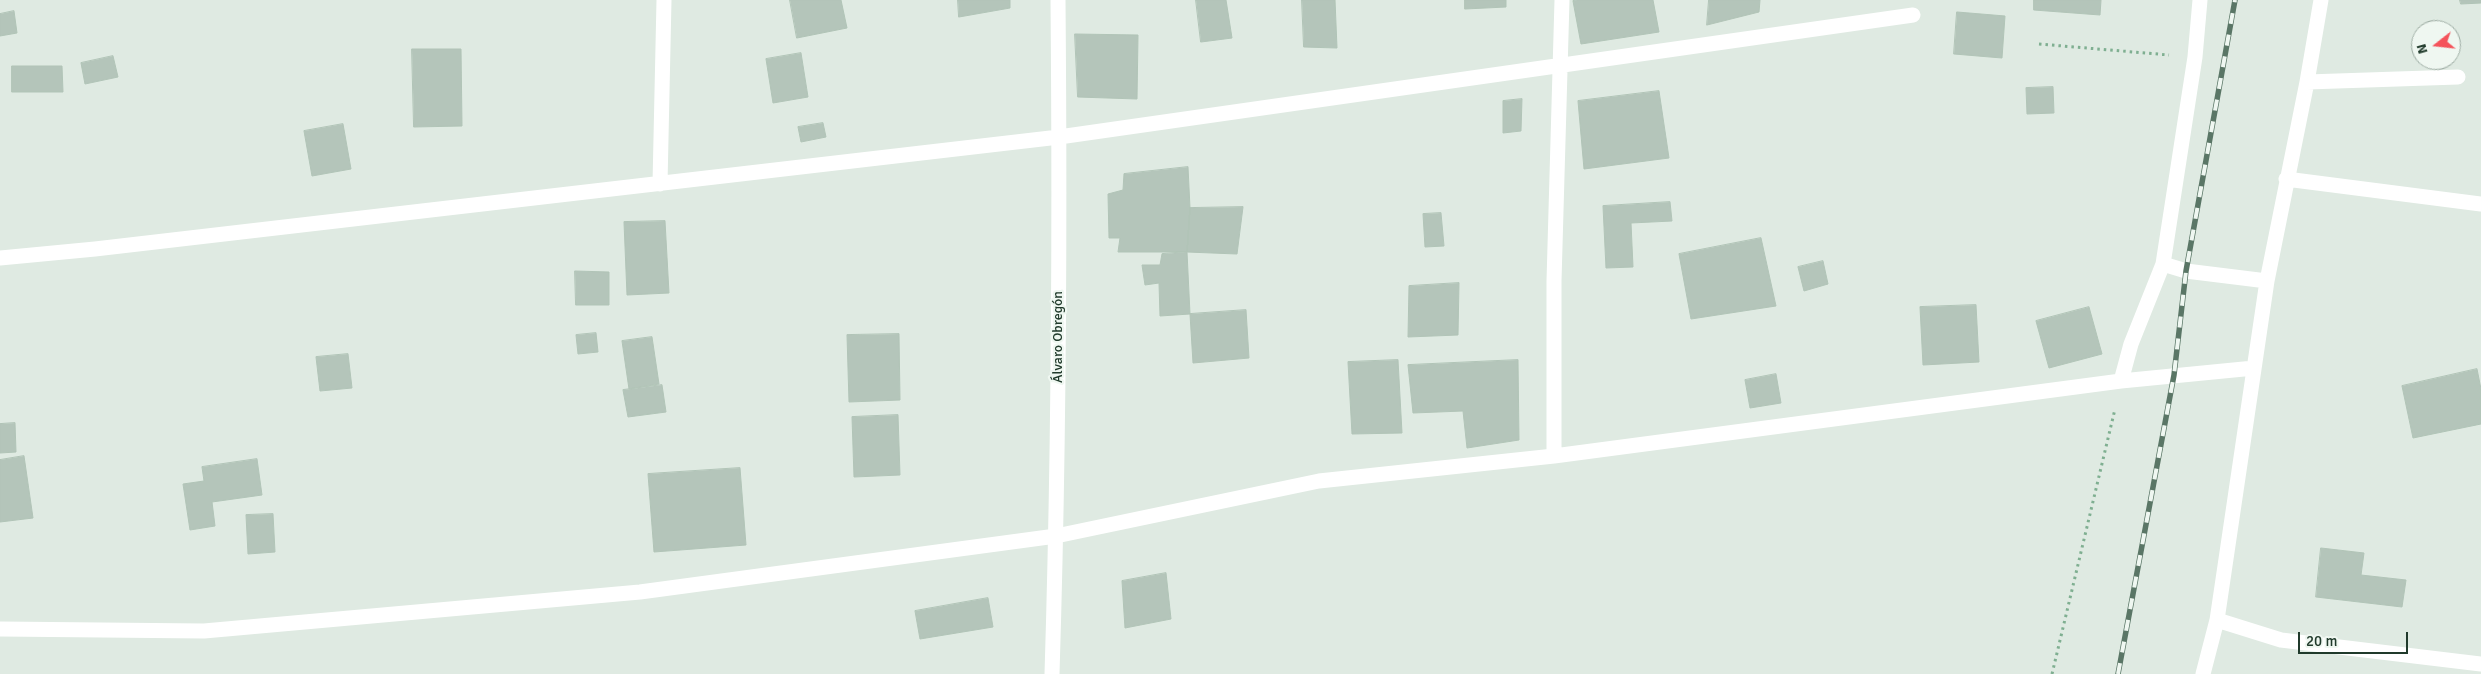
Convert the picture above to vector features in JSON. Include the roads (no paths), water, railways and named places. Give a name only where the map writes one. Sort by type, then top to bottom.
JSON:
[{"type":"street","points":[[660,184],[664,0]]},
{"type":"street","name":"Álvaro Obregón","points":[[1052,674],[1056,536],[1059,138],[1058,0]]},
{"type":"street","points":[[1554,456],[1554,272],[1562,0]]},
{"type":"street","points":[[2122,381],[2131,344],[2163,264],[2195,57],[2200,0]]},
{"type":"street","points":[[2203,674],[2217,620],[2266,281],[2307,82],[2321,0]]},
{"type":"street","points":[[0,258],[95,249],[1059,138],[1913,15]]},
{"type":"street","points":[[2307,82],[2458,77]]},
{"type":"street","points":[[2286,178],[2481,204]]},
{"type":"street","points":[[2163,264],[2186,271],[2266,281]]},
{"type":"street","points":[[0,629],[204,631],[640,592],[1056,536],[1319,481],[1554,456],[2122,381],[2254,368]]},
{"type":"street","points":[[2217,620],[2281,640],[2481,664]]},
{"type":"railway","points":[[2118,674],[2174,375],[2186,271],[2235,0]]}]
